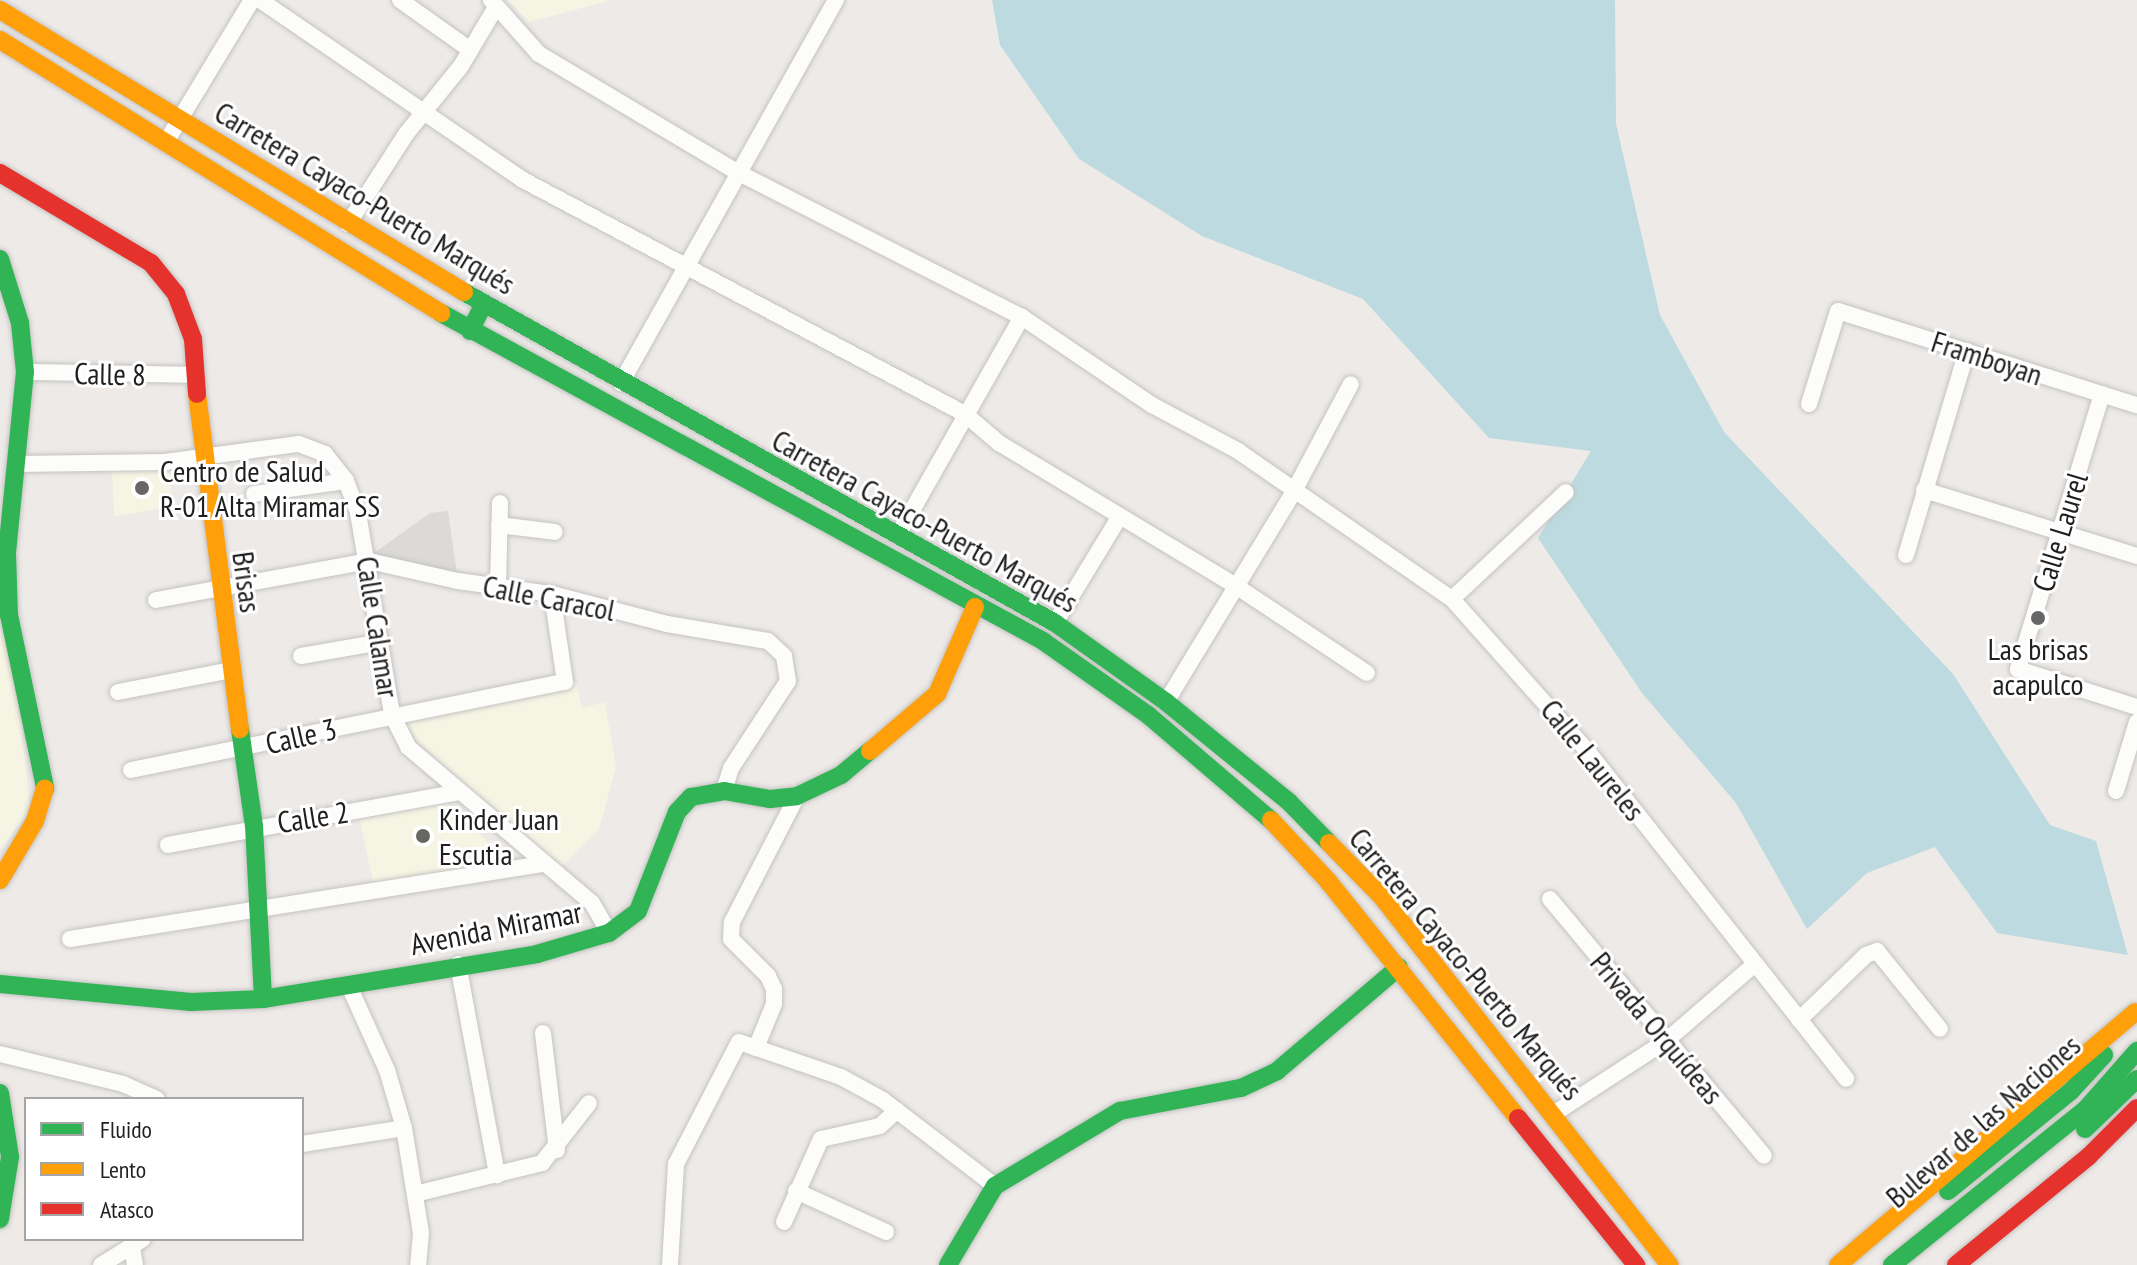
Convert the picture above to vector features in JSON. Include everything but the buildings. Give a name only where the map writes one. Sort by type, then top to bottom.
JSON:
[{"type":"main road","name":"Carretera Cayaco-Puerto Marqués","points":[[0,10],[484,304],[1055,623],[1166,702],[1289,802],[1382,897],[1549,1117],[1669,1265]]},
{"type":"main road","name":"Carretera Cayaco-Puerto Marqués","points":[[2,45],[166,142],[470,331],[975,607],[1043,641],[1148,715],[1276,824],[1328,881],[1636,1265]]},
{"type":"main road","name":"Brisas","points":[[0,173],[151,263],[176,294],[193,339],[201,456],[254,826],[263,999]]},
{"type":"main road","points":[[0,259],[20,323],[25,372],[7,553],[9,615],[45,790],[35,821],[0,880]]},
{"type":"main road","points":[[470,331],[484,304]]},
{"type":"main road","name":"Avenida Miramar","points":[[0,984],[191,1002],[263,999],[458,964],[537,954],[609,933],[638,911],[677,812],[691,797],[724,791],[770,799],[797,796],[841,775],[920,712],[949,672],[975,607]]},
{"type":"main road","points":[[1328,881],[1386,923],[1549,1117],[1657,1265]]},
{"type":"main road","points":[[948,1265],[995,1186],[1120,1111],[1241,1088],[1277,1071],[1399,967]]},
{"type":"main road","points":[[1838,1265],[2136,1011]]},
{"type":"main road","name":"Bulevar de las Naciones","points":[[1856,1265],[2071,1091],[2118,1039],[2136,1011]]},
{"type":"main road","name":"Bulevar de las Naciones","points":[[1892,1265],[2085,1110],[2137,1051]]},
{"type":"main road","points":[[1909,1265],[2094,1122],[2137,1079]]},
{"type":"main road","points":[[0,1093],[5,1158],[0,1219]]},
{"type":"main road","points":[[1956,1265],[2089,1156],[2137,1108]]},
{"type":"street","points":[[166,142],[252,0]]},
{"type":"street","points":[[260,0],[423,116],[523,180],[683,269],[965,414],[999,443],[1236,586],[1367,673]]},
{"type":"street","points":[[400,0],[469,49]]},
{"type":"street","points":[[621,383],[836,0]]},
{"type":"street","points":[[348,224],[469,49],[494,3]]},
{"type":"street","name":"Calle Laureles","points":[[494,3],[539,54],[737,172],[1022,317],[1152,405],[1238,451],[1293,493],[1452,599],[1589,753],[1846,1079]]},
{"type":"street","name":"Framboyan","points":[[1809,404],[1838,311],[2137,405]]},
{"type":"street","points":[[898,535],[1022,317]]},
{"type":"street","points":[[1906,555],[1967,351]]},
{"type":"street","name":"Calle 8","points":[[25,372],[195,375]]},
{"type":"street","points":[[1166,702],[1293,493],[1351,384]]},
{"type":"street","name":"Calle Laurel","points":[[2102,394],[2018,669],[2137,707]]},
{"type":"street","name":"Calle Calamar","points":[[16,464],[165,462],[299,444],[325,454],[346,481],[369,561],[392,715],[408,747],[542,864],[592,903],[609,933]]},
{"type":"street","points":[[254,494],[346,481]]},
{"type":"street","points":[[1924,490],[2137,556]]},
{"type":"street","points":[[1452,599],[1566,492]]},
{"type":"street","points":[[498,586],[500,503]]},
{"type":"street","points":[[1055,623],[1120,516]]},
{"type":"street","points":[[499,525],[555,532]]},
{"type":"street","name":"Calle Caracol","points":[[156,600],[220,591],[369,561],[552,594],[667,624],[768,641],[784,656],[788,681],[731,768],[724,791]]},
{"type":"street","name":"Calle 3","points":[[131,770],[243,750],[392,715],[565,682],[552,594]]},
{"type":"street","points":[[301,656],[381,642]]},
{"type":"street","points":[[118,692],[231,670]]},
{"type":"street","points":[[2116,791],[2137,722]]},
{"type":"street","name":"Calle 2","points":[[168,845],[254,826],[459,792]]},
{"type":"street","points":[[756,1048],[774,1004],[774,989],[768,976],[731,939],[732,922],[797,796]]},
{"type":"street","points":[[70,939],[542,864]]},
{"type":"street","name":"Privada Orquídeas","points":[[1550,899],[1764,1156]]},
{"type":"street","points":[[1799,1020],[1866,955],[1877,951],[1940,1029]]},
{"type":"street","points":[[458,964],[497,1175]]},
{"type":"street","points":[[1549,1117],[1666,1041],[1755,964]]},
{"type":"street","points":[[349,986],[387,1070],[404,1128],[421,1233],[418,1265]]},
{"type":"street","points":[[543,1033],[557,1150]]},
{"type":"street","points":[[670,1265],[676,1164],[739,1042],[841,1077],[897,1110],[995,1186]]},
{"type":"street","points":[[0,1054],[123,1084],[152,1097]]},
{"type":"street","points":[[415,1194],[542,1163],[557,1150],[589,1103]]},
{"type":"street","points":[[784,1222],[821,1139],[880,1126],[897,1110]]},
{"type":"street","points":[[304,1144],[404,1128]]},
{"type":"street","points":[[796,1191],[886,1232]]},
{"type":"street","points":[[101,1265],[138,1243]]},
{"type":"street","points":[[135,1265],[138,1243]]},
{"type":"shaded area","points":[[508,0],[612,0],[529,22]]},
{"type":"shaded area","name":"Centro de Salud R-01 Alta Miramar SS","points":[[170,467],[171,506],[114,517],[112,470]]},
{"type":"shaded area","points":[[448,511],[458,581],[374,553],[430,513]]},
{"type":"shaded area","points":[[0,519],[30,809],[0,850]]},
{"type":"shaded area","points":[[576,682],[582,708],[605,702],[616,767],[599,830],[563,865],[553,863],[415,739],[403,720]]},
{"type":"shaded area","name":"Kinder Juan Escutia","points":[[442,797],[507,861],[373,882],[358,812]]},
{"type":"water","points":[[992,0],[1615,0],[1616,124],[1660,315],[1724,432],[1953,674],[2050,825],[2096,841],[2128,955],[1997,933],[1935,847],[1867,873],[1807,929],[1736,803],[1642,693],[1538,538],[1591,451],[1489,438],[1363,299],[1202,236],[1079,159],[1000,45]]},
{"type":"traffic: fast","points":[[0,259],[20,323],[25,372],[7,553],[9,615],[45,788]]},
{"type":"traffic: fast","points":[[464,292],[1055,623],[1166,702],[1289,802],[1329,843]]},
{"type":"traffic: fast","points":[[470,331],[484,304]]},
{"type":"traffic: fast","points":[[441,313],[1043,641],[1148,715],[1271,820]]},
{"type":"traffic: fast","points":[[240,729],[254,826],[263,999]]},
{"type":"traffic: fast","points":[[0,984],[191,1002],[263,999],[537,954],[609,933],[638,911],[677,812],[691,797],[724,791],[770,799],[797,796],[841,775],[870,751]]},
{"type":"traffic: fast","points":[[948,1265],[995,1186],[1120,1111],[1241,1088],[1277,1071],[1399,967]]},
{"type":"traffic: fast","points":[[1892,1265],[2085,1110],[2137,1051]]},
{"type":"traffic: fast","points":[[1948,1191],[2071,1091],[2104,1055]]},
{"type":"traffic: fast","points":[[2085,1129],[2137,1079]]},
{"type":"traffic: fast","points":[[0,1093],[10,1157],[0,1219]]},
{"type":"traffic: slow","points":[[0,10],[464,292]]},
{"type":"traffic: slow","points":[[0,40],[441,313]]},
{"type":"traffic: slow","points":[[197,394],[240,729]]},
{"type":"traffic: slow","points":[[870,751],[937,694],[975,607]]},
{"type":"traffic: slow","points":[[0,880],[35,821],[45,788]]},
{"type":"traffic: slow","points":[[1271,820],[1328,881],[1518,1118]]},
{"type":"traffic: slow","points":[[1329,843],[1382,897],[1669,1265]]},
{"type":"traffic: slow","points":[[1838,1265],[2135,1012]]},
{"type":"traffic: jam","points":[[0,173],[151,263],[176,294],[193,339],[197,394]]},
{"type":"traffic: jam","points":[[1956,1265],[2089,1156],[2137,1108]]},
{"type":"traffic: jam","points":[[1518,1118],[1636,1265]]},
{"type":"place","name":"Centro de Salud R-01 Alta Miramar SS","points":[[142,488]]},
{"type":"place","name":"Las brisas acapulco","points":[[2038,618]]},
{"type":"place","name":"Kinder Juan Escutia","points":[[423,836]]}]
